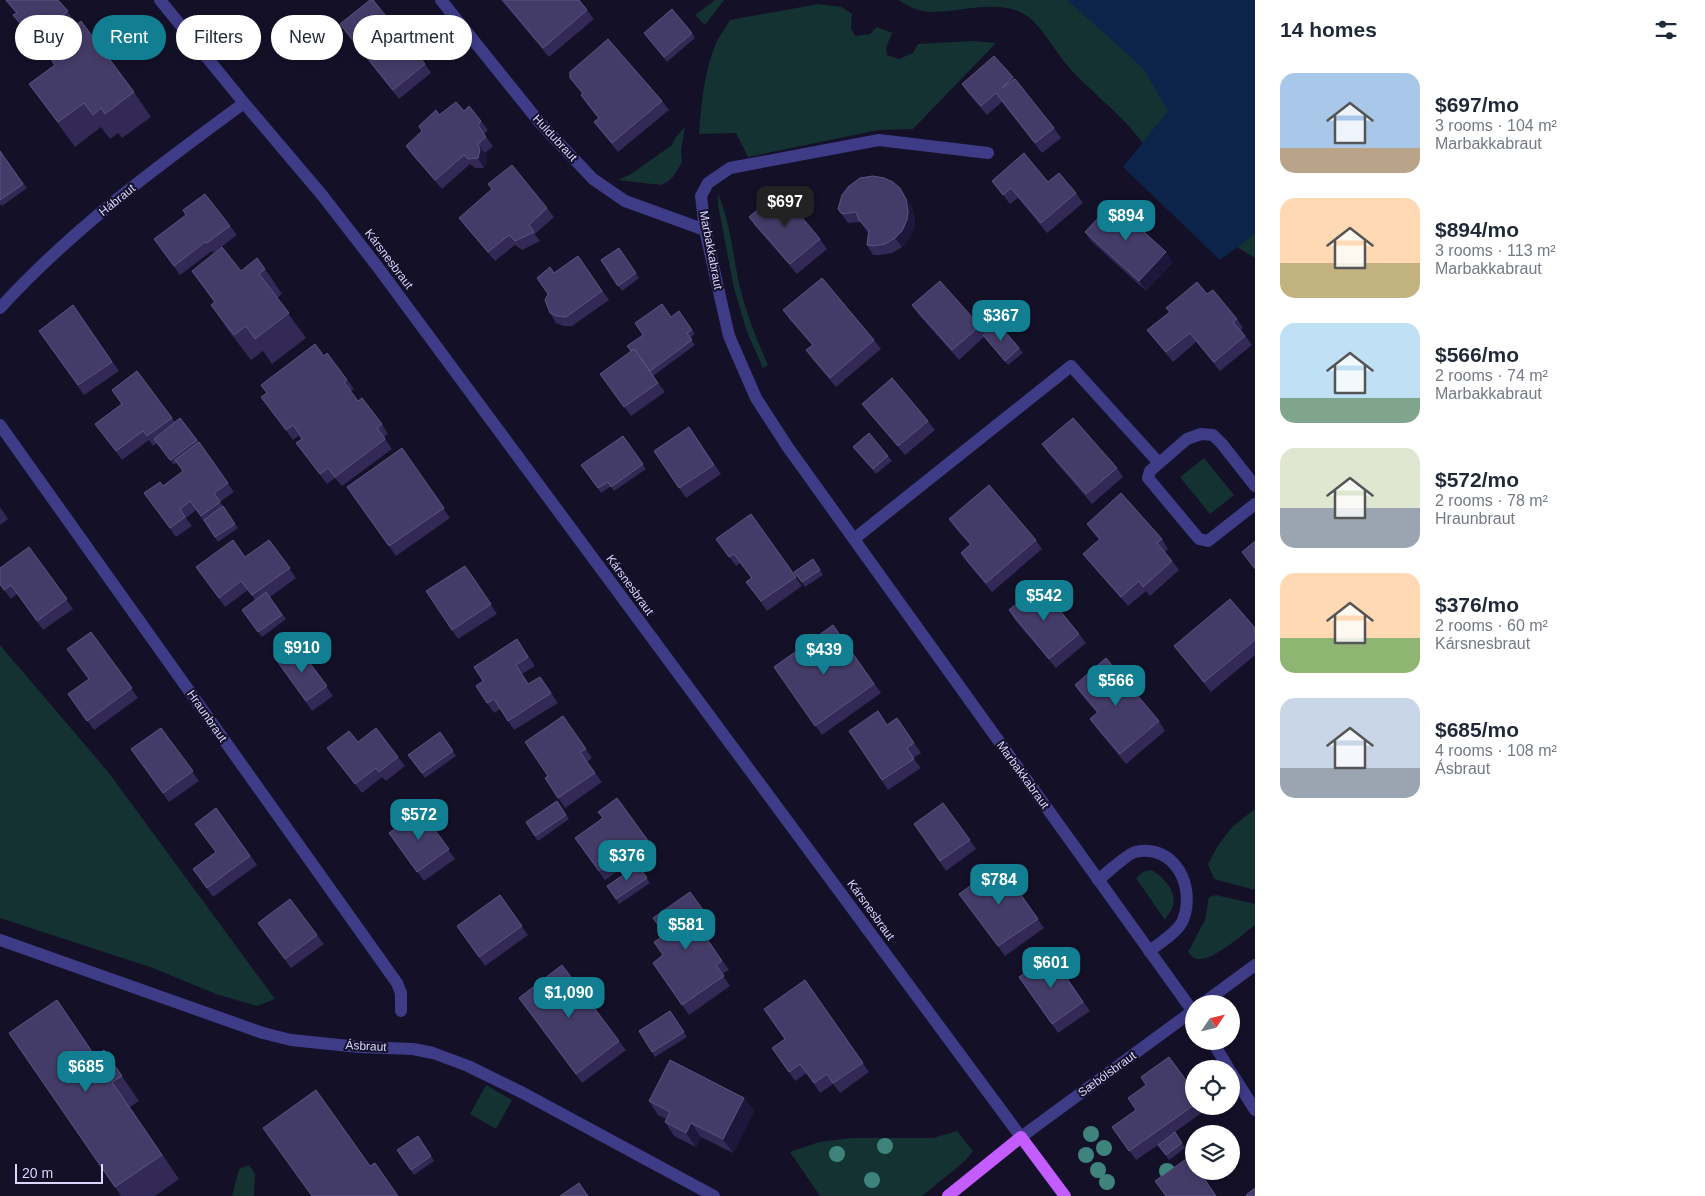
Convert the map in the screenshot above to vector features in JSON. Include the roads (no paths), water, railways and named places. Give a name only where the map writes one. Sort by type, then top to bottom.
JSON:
[{"type":"main road","points":[[948,1196],[1021,1138]]},
{"type":"main road","name":"Kársnesbraut","points":[[1021,1138],[1065,1196]]},
{"type":"street","name":"Kársnesbraut","points":[[160,0],[244,104],[322,195],[377,266],[1021,1138]]},
{"type":"street","name":"Huldubraut","points":[[441,0],[540,123],[593,179],[625,201],[705,230]]},
{"type":"street","name":"Hábraut","points":[[0,308],[47,260],[115,200],[244,104]]},
{"type":"street","name":"Marbakkabraut","points":[[988,154],[879,140],[730,168],[708,183],[701,196],[705,230],[729,336],[756,398],[787,446],[1149,951],[1185,996]]},
{"type":"street","points":[[854,539],[1071,366],[1160,463]]},
{"type":"street","name":"Hraunbraut","points":[[0,425],[397,983],[401,994],[401,1011]]},
{"type":"street","points":[[1255,486],[1213,435],[1201,434],[1187,439],[1150,471],[1148,478],[1199,540],[1208,541],[1255,504]]},
{"type":"street","points":[[1098,880],[1133,852],[1154,851],[1173,860],[1182,874],[1188,900],[1183,922],[1165,940],[1149,951]]},
{"type":"street","name":"Ásbraut","points":[[0,940],[263,1033],[300,1041],[358,1047],[413,1049],[468,1066],[523,1093],[714,1196]]},
{"type":"street","name":"Sæbólsbraut","points":[[1216,995],[1255,965]]},
{"type":"street","name":"Sæbólsbraut","points":[[1021,1138],[1185,1018]]},
{"type":"street","points":[[1240,1086],[1255,1110]]},
{"type":"water","points":[[1067,0],[1255,0],[1255,234],[1220,260],[1123,167],[1168,111],[1143,68]]}]
